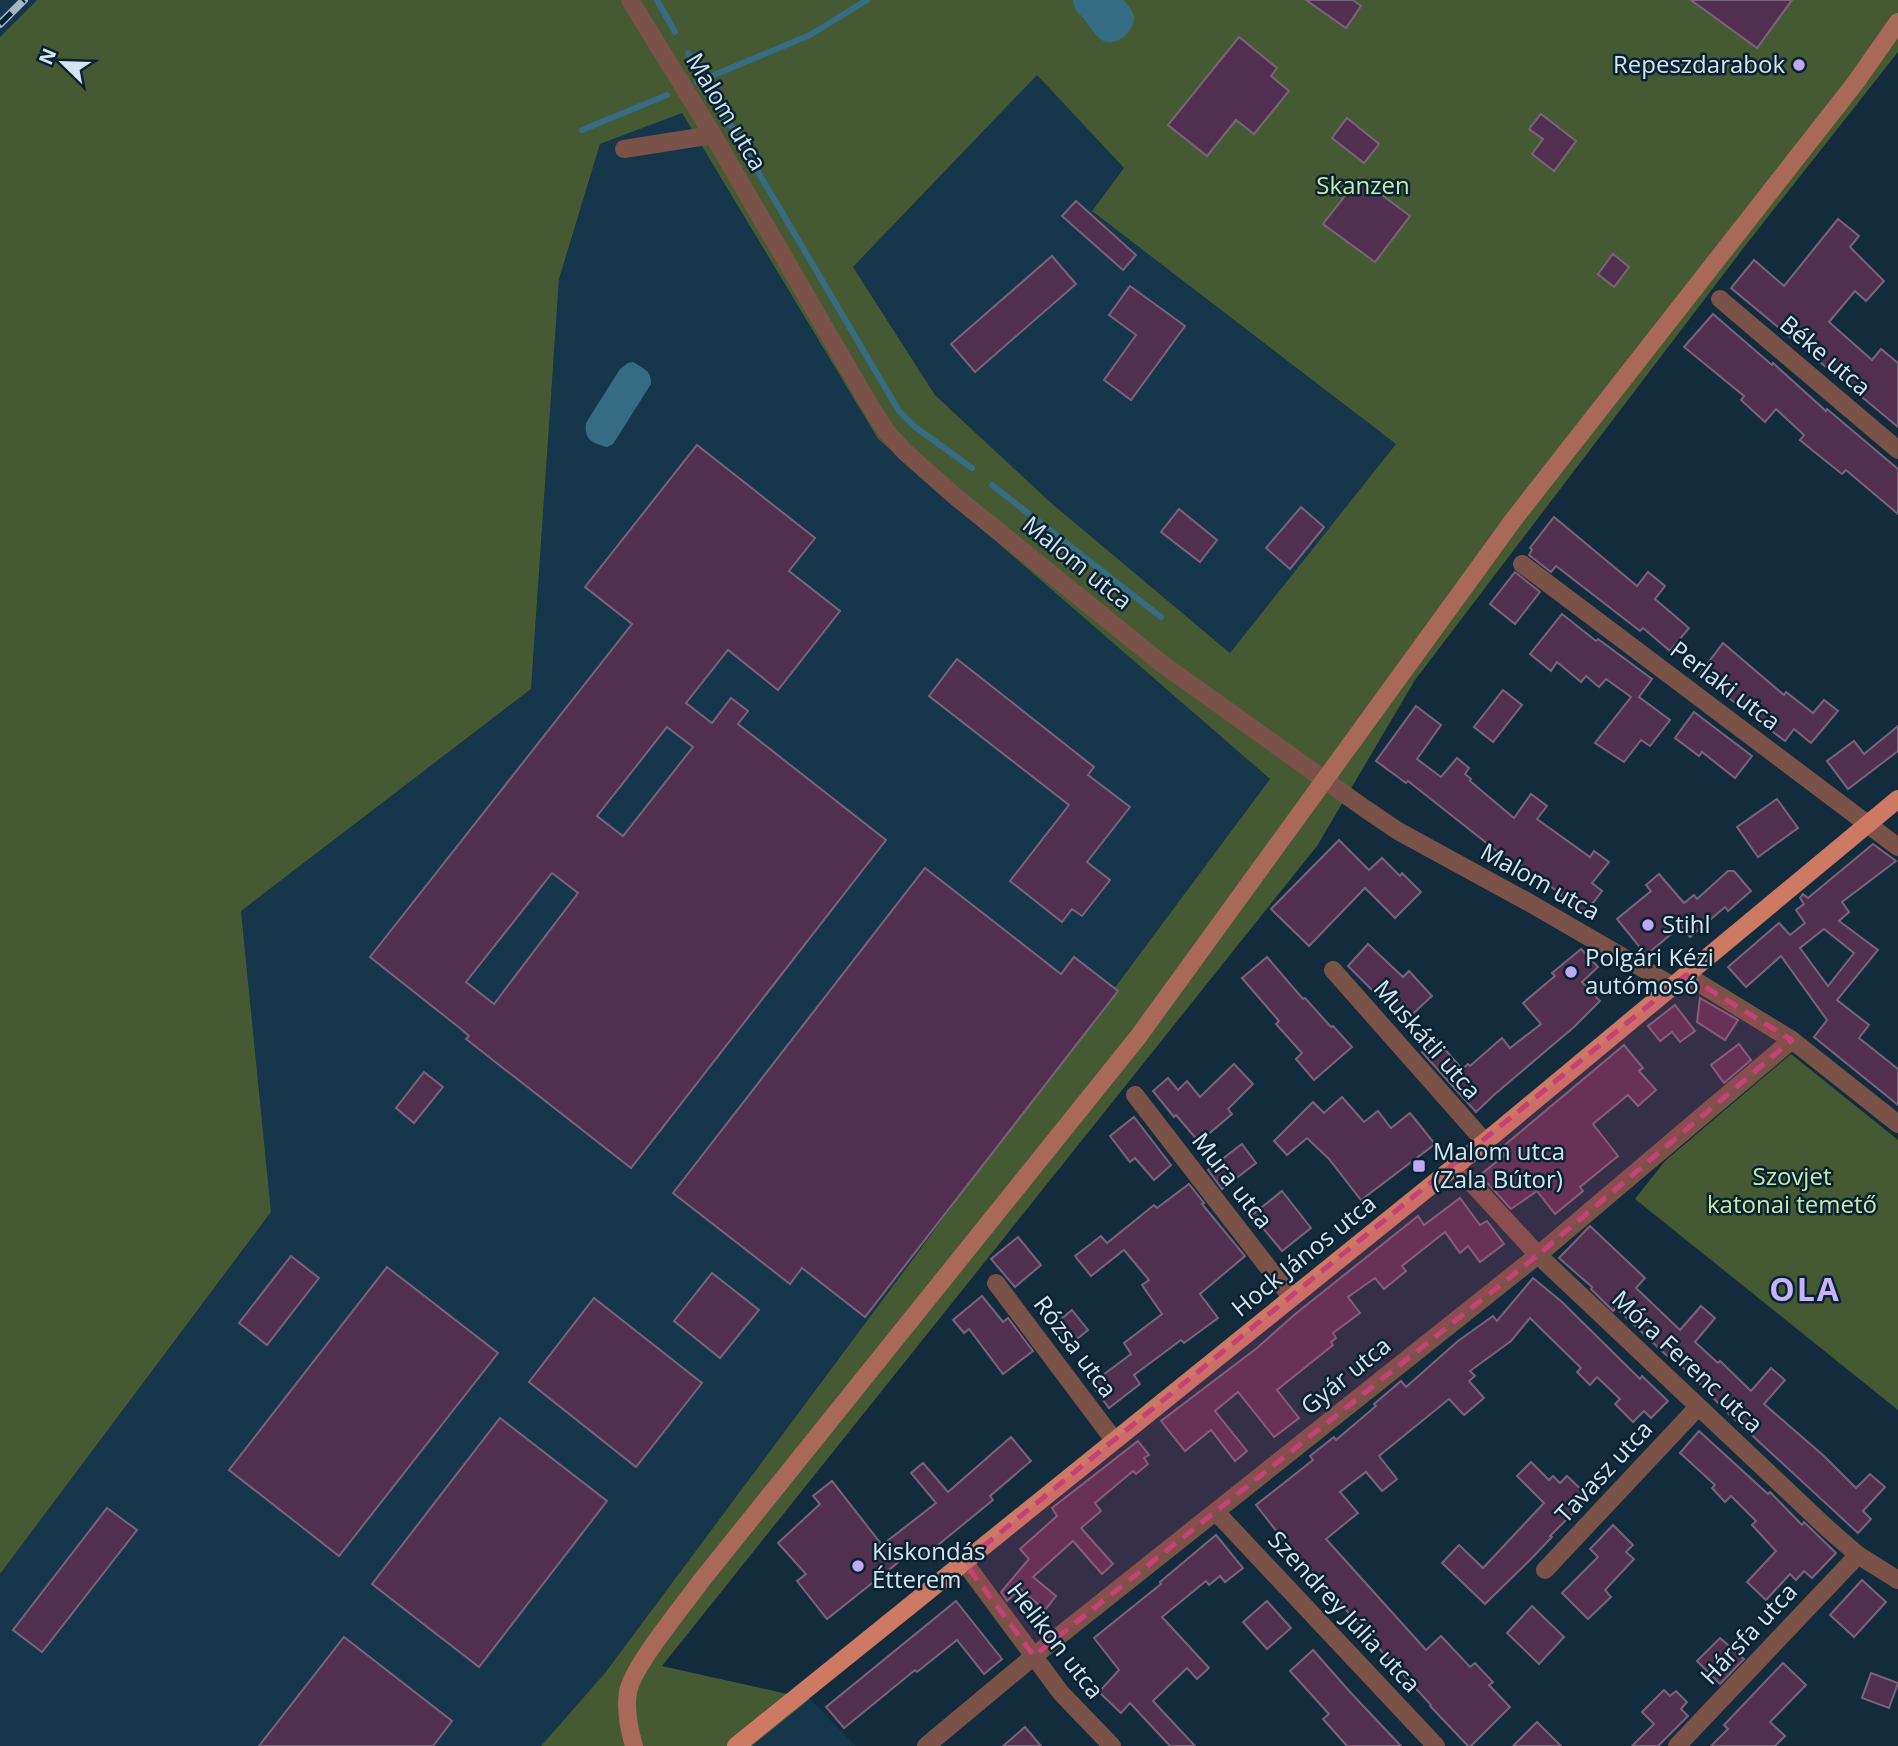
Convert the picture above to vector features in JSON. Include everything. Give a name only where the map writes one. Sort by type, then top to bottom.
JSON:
[{"type":"main road","name":"Hock János utca","points":[[736,1746],[1485,1142],[1898,799]]},
{"type":"street","name":"Malom utca","points":[[630,0],[873,411],[905,452],[956,498],[1161,663],[1398,831],[1792,1040],[1898,1124]]},
{"type":"street","points":[[634,1746],[627,1713],[628,1689],[659,1640],[718,1560],[1138,1037],[1514,519],[1847,93],[1898,22]]},
{"type":"street","points":[[624,149],[712,135]]},
{"type":"street","name":"Béke utca","points":[[1720,299],[1898,450]]},
{"type":"street","name":"Perlaki utca","points":[[1522,565],[1898,847]]},
{"type":"street","name":"Muskátli utca","points":[[1333,970],[1485,1142]]},
{"type":"street","name":"Gyár utca","points":[[926,1746],[1034,1656],[1538,1255],[1792,1040]]},
{"type":"street","name":"Mura utca","points":[[1135,1095],[1291,1297]]},
{"type":"street","name":"Móra Ferenc utca","points":[[1455,1165],[1538,1255],[1698,1407],[1857,1555],[1898,1580]]},
{"type":"street","name":"Rózsa utca","points":[[996,1283],[1114,1440]]},
{"type":"street","name":"Tavasz utca","points":[[1545,1570],[1698,1407]]},
{"type":"street","name":"Szendrey Júlia utca","points":[[1216,1512],[1436,1746]]},
{"type":"street","name":"Hársfa utca","points":[[1677,1746],[1857,1555]]},
{"type":"street","name":"Helikon utca","points":[[964,1562],[1061,1693],[1112,1746]]},
{"type":"highlighted area","points":[[1686,975],[1792,1040],[1538,1255],[1034,1656],[964,1562]]},
{"type":"shaded area","points":[[0,0],[37,0],[0,37]]},
{"type":"shaded area","points":[[1073,0],[1124,0],[1133,14],[1133,24],[1127,34],[1118,41],[1102,40],[1076,10]]},
{"type":"shaded area","points":[[1037,75],[1124,168],[1092,211],[1397,444],[1230,653],[1050,502],[935,395],[853,267]]},
{"type":"shaded area","points":[[682,113],[878,439],[1270,779],[605,1673],[541,1746],[0,1746],[0,1574],[271,1212],[241,911],[531,689],[559,279],[600,144]]},
{"type":"shaded area","points":[[633,362],[648,373],[651,384],[613,444],[607,447],[597,444],[588,437],[586,423],[620,369]]},
{"type":"shaded area","points":[[810,1699],[856,1746],[752,1746]]},
{"type":"green space","name":"Skanzen","points":[[37,0],[1898,0],[1898,52],[1745,246],[1415,680],[1317,846],[662,1666],[810,1699],[752,1746],[541,1746],[605,1673],[1270,779],[878,439],[682,113],[600,144],[559,279],[531,689],[241,911],[271,1212],[0,1574],[0,37]],"holes":[[[1037,75],[1124,168],[1092,211],[1396,444],[1230,653],[1050,502],[935,395],[853,267]]]},
{"type":"green space","name":"Szovjet katonai temető","points":[[1791,1054],[1898,1140],[1898,1410],[1635,1199],[1665,1161]]},
{"type":"building","points":[[1306,0],[1353,0],[1361,6],[1346,28]]},
{"type":"building","points":[[1691,0],[1792,0],[1757,48]]},
{"type":"building","points":[[1239,37],[1277,68],[1271,76],[1289,91],[1254,134],[1236,120],[1207,156],[1168,125]]},
{"type":"building","points":[[1541,114],[1576,141],[1554,171],[1532,154],[1543,139],[1529,129]]},
{"type":"building","points":[[1347,118],[1379,144],[1364,163],[1332,138]]},
{"type":"building","points":[[1359,178],[1410,216],[1375,262],[1323,224]]},
{"type":"building","points":[[1076,201],[1136,255],[1123,270],[1062,216]]},
{"type":"building","points":[[1838,219],[1859,236],[1850,247],[1884,281],[1866,301],[1855,291],[1829,322],[1872,360],[1881,349],[1898,363],[1898,427],[1731,288],[1754,260],[1784,286]]},
{"type":"building","points":[[1613,254],[1629,267],[1614,287],[1598,274]]},
{"type":"building","points":[[1052,256],[1076,284],[975,372],[951,344]]},
{"type":"building","points":[[1130,286],[1185,326],[1131,400],[1104,380],[1136,335],[1109,315]]},
{"type":"building","points":[[1713,314],[1898,469],[1898,514],[1846,470],[1842,474],[1800,440],[1804,435],[1776,409],[1765,422],[1741,400],[1744,396],[1684,347]]},
{"type":"building","points":[[697,445],[815,538],[789,571],[840,611],[778,690],[728,650],[686,703],[712,723],[731,698],[748,711],[738,724],[886,840],[631,1168],[466,1039],[469,1036],[461,1029],[370,957],[632,624],[585,587]],"holes":[[[667,727],[693,747],[623,836],[597,816]],[[552,873],[578,893],[494,1004],[466,982]]]},
{"type":"building","points":[[1301,507],[1324,527],[1290,569],[1266,548]]},
{"type":"building","points":[[1179,509],[1217,540],[1200,562],[1161,532]]},
{"type":"building","points":[[1554,517],[1637,586],[1648,572],[1665,586],[1655,599],[1689,628],[1670,651],[1643,628],[1640,631],[1556,566],[1551,572],[1529,555],[1532,550],[1530,548]]},
{"type":"building","points":[[1515,572],[1540,592],[1515,624],[1490,604]]},
{"type":"building","points":[[1562,614],[1652,679],[1639,697],[1670,720],[1650,746],[1641,740],[1624,762],[1595,743],[1631,697],[1606,679],[1599,687],[1586,676],[1581,682],[1557,662],[1551,671],[1530,654]]},
{"type":"building","points":[[1723,643],[1784,695],[1786,692],[1813,713],[1824,700],[1838,711],[1811,743],[1794,729],[1785,741],[1699,675]]},
{"type":"building","points":[[957,659],[1094,767],[1088,775],[1130,807],[1087,862],[1110,880],[1082,916],[1072,909],[1062,922],[1010,881],[1069,805],[929,696]]},
{"type":"building","points":[[1503,690],[1522,705],[1493,742],[1474,727]]},
{"type":"building","points":[[1416,706],[1441,725],[1417,759],[1441,777],[1457,758],[1469,768],[1465,774],[1470,781],[1514,818],[1531,794],[1547,806],[1537,819],[1590,857],[1594,851],[1609,862],[1592,883],[1602,891],[1584,915],[1561,894],[1519,864],[1517,867],[1408,781],[1406,783],[1376,761]]},
{"type":"building","points":[[1694,712],[1752,756],[1735,778],[1702,752],[1699,756],[1675,738]]},
{"type":"building","points":[[1898,726],[1898,751],[1848,789],[1827,761],[1854,741],[1864,754]]},
{"type":"building","points":[[1777,799],[1798,828],[1758,857],[1737,827]]},
{"type":"building","points":[[1339,840],[1369,870],[1382,858],[1421,892],[1395,918],[1365,888],[1309,946],[1271,909]]},
{"type":"building","points":[[1873,844],[1896,861],[1842,902],[1849,912],[1839,921],[1878,950],[1837,1000],[1869,1025],[1859,1038],[1898,1069],[1898,1105],[1814,1037],[1827,1020],[1781,956],[1746,987],[1728,967],[1779,923],[1790,935],[1805,923],[1796,910],[1804,904],[1800,898],[1803,894],[1808,898]],"holes":[[[1824,929],[1854,953],[1828,986],[1800,948]]]},
{"type":"building","points":[[925,868],[1061,974],[1074,957],[1118,991],[865,1317],[802,1268],[790,1284],[673,1193]]},
{"type":"building","points":[[1728,871],[1734,871],[1751,891],[1728,911],[1725,907],[1690,937],[1681,926],[1646,955],[1617,919],[1651,891],[1646,885],[1659,874],[1684,903],[1694,895],[1697,899]]},
{"type":"building","points":[[1368,944],[1403,977],[1409,971],[1432,996],[1404,1022],[1348,966]]},
{"type":"building","points":[[1581,949],[1598,967],[1582,982],[1600,1001],[1476,1112],[1422,1052],[1436,1039],[1462,1069],[1468,1064],[1470,1066],[1502,1038],[1510,1048],[1541,1024],[1523,1003],[1555,976],[1552,973]]},
{"type":"building","points":[[1267,957],[1303,999],[1305,998],[1352,1047],[1314,1080],[1296,1059],[1302,1053],[1276,1024],[1279,1021],[1242,978]]},
{"type":"building","points":[[1700,998],[1738,1020],[1725,1040],[1697,1022]]},
{"type":"building","points":[[1675,1005],[1695,1031],[1680,1042],[1672,1032],[1660,1041],[1648,1026]]},
{"type":"building","points":[[1739,1044],[1751,1060],[1724,1083],[1711,1065]]},
{"type":"building","points":[[1624,1045],[1643,1068],[1639,1071],[1656,1090],[1638,1106],[1628,1095],[1593,1124],[1618,1156],[1580,1187],[1583,1191],[1555,1214],[1537,1191],[1511,1209],[1480,1175],[1505,1155],[1500,1149]]},
{"type":"building","points":[[1234,1064],[1253,1084],[1228,1109],[1232,1114],[1199,1142],[1153,1091],[1168,1078],[1178,1090],[1187,1081],[1200,1097]]},
{"type":"building","points":[[424,1072],[443,1087],[414,1123],[396,1108]]},
{"type":"building","points":[[1342,1097],[1364,1122],[1378,1111],[1391,1128],[1410,1113],[1435,1144],[1361,1200],[1329,1159],[1307,1138],[1287,1155],[1274,1141],[1313,1102],[1324,1113]]},
{"type":"building","points":[[1134,1117],[1171,1165],[1154,1180],[1135,1158],[1130,1162],[1110,1136]]},
{"type":"building","points":[[1242,1144],[1256,1163],[1222,1189],[1208,1170]]},
{"type":"building","points":[[1189,1184],[1245,1256],[1200,1294],[1218,1318],[1184,1343],[1181,1340],[1134,1375],[1140,1384],[1109,1408],[1091,1384],[1131,1354],[1124,1343],[1162,1314],[1142,1285],[1149,1280],[1124,1250],[1091,1276],[1075,1256],[1101,1236],[1107,1243],[1154,1205],[1157,1208]]},
{"type":"building","points":[[1282,1191],[1311,1228],[1282,1251],[1252,1215]]},
{"type":"building","points":[[1460,1198],[1480,1225],[1487,1221],[1504,1244],[1480,1262],[1468,1246],[1460,1253],[1445,1232],[1402,1266],[1406,1271],[1384,1289],[1375,1278],[1348,1297],[1360,1313],[1333,1333],[1336,1338],[1331,1342],[1333,1345],[1277,1390],[1299,1418],[1274,1437],[1238,1392],[1215,1411],[1247,1451],[1235,1461],[1211,1430],[1185,1451],[1161,1421],[1257,1348],[1418,1216],[1424,1225]]},
{"type":"building","points":[[1590,1226],[1645,1278],[1636,1288],[1680,1330],[1701,1306],[1715,1318],[1695,1342],[1718,1363],[1720,1361],[1751,1391],[1771,1368],[1785,1380],[1764,1404],[1856,1488],[1870,1474],[1885,1487],[1863,1511],[1871,1519],[1858,1533],[1730,1415],[1687,1371],[1616,1308],[1613,1311],[1592,1287],[1559,1258]]},
{"type":"building","points":[[1018,1237],[1041,1265],[1015,1287],[991,1259]]},
{"type":"building","points":[[291,1256],[319,1278],[267,1345],[239,1323]]},
{"type":"building","points":[[387,1267],[498,1353],[339,1556],[229,1470]]},
{"type":"building","points":[[712,1273],[759,1310],[720,1358],[674,1321]]},
{"type":"building","points":[[1533,1278],[1562,1302],[1640,1379],[1642,1376],[1668,1401],[1651,1418],[1644,1411],[1633,1422],[1615,1404],[1620,1399],[1597,1377],[1590,1385],[1577,1372],[1581,1368],[1530,1318],[1511,1341],[1470,1371],[1475,1376],[1469,1381],[1484,1398],[1464,1415],[1449,1399],[1379,1456],[1397,1479],[1382,1491],[1366,1472],[1340,1492],[1358,1513],[1326,1539],[1426,1650],[1441,1636],[1470,1667],[1475,1663],[1493,1682],[1489,1685],[1510,1707],[1468,1746],[1332,1593],[1329,1595],[1309,1573],[1256,1505],[1313,1460],[1310,1456],[1334,1437],[1336,1440],[1401,1381],[1406,1387],[1458,1341],[1493,1316],[1497,1321]]},
{"type":"building","points":[[982,1296],[1003,1322],[1008,1318],[1033,1351],[1003,1374],[969,1329],[964,1333],[953,1320]]},
{"type":"building","points":[[594,1298],[702,1383],[636,1467],[529,1382]]},
{"type":"building","points":[[1072,1310],[1088,1330],[1067,1347],[1051,1327]]},
{"type":"building","points":[[500,1418],[607,1501],[479,1667],[372,1584]]},
{"type":"building","points":[[1699,1431],[1836,1553],[1812,1578],[1804,1571],[1796,1580],[1790,1574],[1766,1600],[1747,1582],[1776,1551],[1752,1525],[1756,1521],[1731,1496],[1725,1502],[1712,1488],[1715,1485],[1680,1453]]},
{"type":"building","points":[[1011,1437],[1031,1461],[990,1496],[993,1500],[922,1558],[915,1549],[827,1619],[797,1581],[806,1574],[778,1543],[820,1504],[813,1496],[832,1481],[882,1545],[936,1503],[911,1473],[923,1463],[948,1492]]},
{"type":"building","points":[[1138,1441],[1149,1455],[1144,1458],[1148,1464],[1136,1474],[1133,1471],[1095,1503],[1101,1511],[1081,1528],[1113,1564],[1102,1574],[1073,1541],[1033,1577],[1056,1596],[1045,1610],[1020,1589],[1007,1601],[1001,1592],[1029,1559],[1020,1549],[1057,1516],[1052,1508]]},
{"type":"building","points":[[1531,1462],[1549,1480],[1553,1476],[1560,1483],[1567,1476],[1589,1497],[1485,1604],[1442,1563],[1459,1545],[1483,1568],[1544,1503],[1517,1476]]},
{"type":"building","points":[[107,1508],[137,1530],[42,1652],[13,1630]]},
{"type":"building","points":[[1613,1525],[1633,1545],[1626,1552],[1634,1559],[1605,1590],[1611,1597],[1588,1619],[1562,1593],[1598,1557],[1590,1549]]},
{"type":"building","points":[[1216,1535],[1243,1568],[1225,1582],[1220,1576],[1209,1585],[1206,1581],[1162,1617],[1209,1668],[1197,1679],[1187,1668],[1153,1701],[1195,1746],[1170,1746],[1130,1703],[1121,1713],[1099,1692],[1119,1670],[1094,1638]]},
{"type":"building","points":[[1862,1580],[1886,1602],[1854,1637],[1830,1615]]},
{"type":"building","points":[[956,1601],[1002,1659],[984,1674],[957,1640],[917,1672],[915,1670],[844,1728],[826,1707]]},
{"type":"building","points":[[1267,1601],[1291,1628],[1267,1649],[1243,1622]]},
{"type":"building","points":[[1532,1606],[1564,1637],[1539,1664],[1507,1633]]},
{"type":"building","points":[[344,1637],[452,1721],[433,1746],[259,1746]]},
{"type":"building","points":[[1720,1638],[1744,1659],[1720,1684],[1697,1661]]},
{"type":"building","points":[[1313,1650],[1401,1746],[1347,1746],[1323,1719],[1329,1714],[1290,1671]]},
{"type":"building","points":[[1783,1663],[1806,1685],[1770,1722],[1785,1736],[1775,1746],[1711,1746],[1728,1729],[1724,1725]]},
{"type":"building","points":[[1871,1673],[1898,1683],[1889,1708],[1862,1698]]},
{"type":"building","points":[[1664,1690],[1670,1696],[1676,1691],[1687,1702],[1681,1709],[1688,1716],[1658,1746],[1632,1746],[1654,1724],[1642,1712]]},
{"type":"building","points":[[1537,1722],[1561,1746],[1513,1746]]},
{"type":"building","points":[[1025,1727],[1041,1746],[1003,1746]]},
{"type":"waterway","points":[[657,0],[675,32]]},
{"type":"waterway","points":[[697,82],[810,35],[867,0]]},
{"type":"waterway","points":[[688,53],[899,411],[915,427],[972,468]]},
{"type":"waterway","points":[[582,130],[667,95]]},
{"type":"waterway","points":[[992,485],[1161,617]]},
{"type":"railway","points":[[0,24],[24,0]]},
{"type":"place","name":"Repeszdarabok","points":[[1799,65]]},
{"type":"place","name":"Stihl","points":[[1648,925]]},
{"type":"place","name":"Polgári Kézi autómosó","points":[[1571,972]]},
{"type":"place","name":"Malom utca (Zala Bútor)","points":[[1419,1166]]},
{"type":"place","name":"Kiskondás Étterem","points":[[858,1566]]},
{"type":"district","name":"OLA","points":[[1805,1290]]}]
